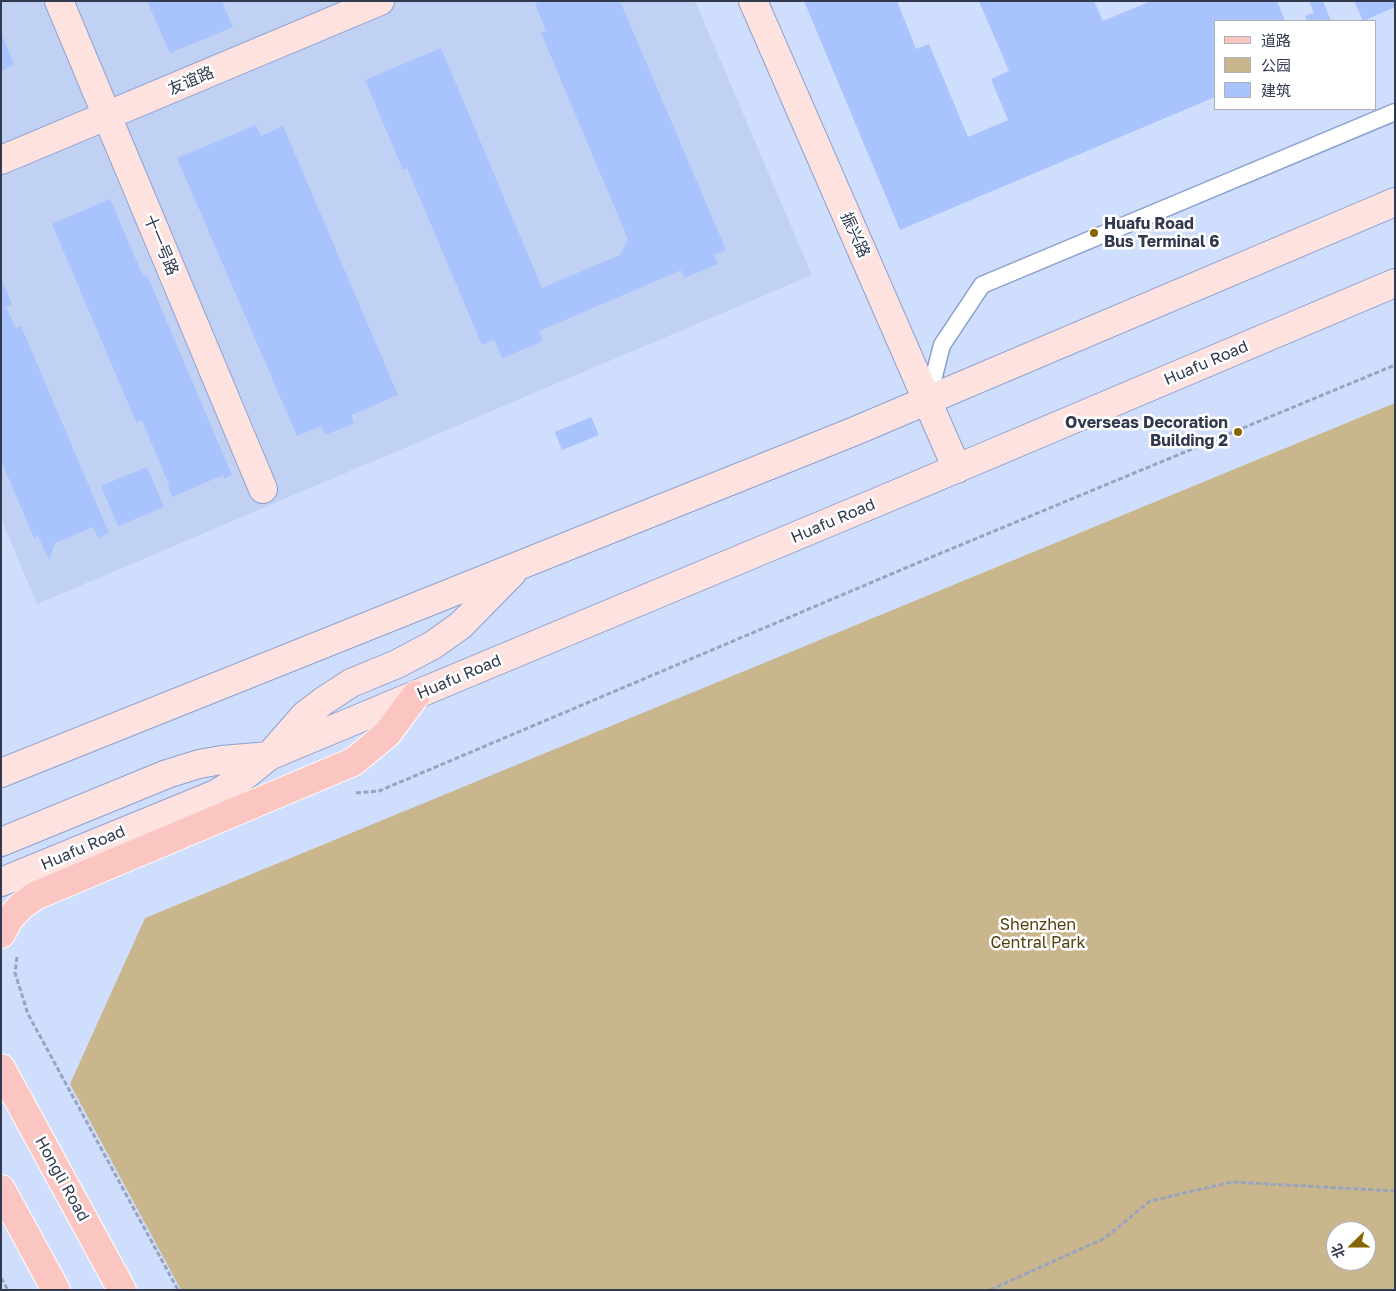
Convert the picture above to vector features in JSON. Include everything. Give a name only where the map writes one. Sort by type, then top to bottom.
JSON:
[{"type":"main road","name":"十一号路","points":[[59,1],[263,489]]},
{"type":"main road","name":"友谊路","points":[[1,160],[380,1]]},
{"type":"main road","name":"振兴路","points":[[753,1],[957,469]]},
{"type":"main road","name":"Huafu Road","points":[[1,774],[855,431],[1395,202]]},
{"type":"main road","name":"Huafu Road","points":[[1,842],[167,774],[199,764],[269,756],[957,469],[1395,283]]},
{"type":"main road","name":"Huafu Road","points":[[1,882],[216,794],[243,777],[269,756],[305,715],[325,700],[351,683],[397,664],[433,645],[460,625],[520,565]]},
{"type":"main road","points":[[10,943],[10,918],[21,906],[35,896],[353,762],[387,734],[416,695]]},
{"type":"main road","name":"Hongli Road","points":[[2,1067],[122,1290]]},
{"type":"main road","points":[[1,1189],[56,1290]]},
{"type":"lane","points":[[927,400],[942,345],[982,285],[1395,112]]},
{"type":"path","points":[[354,793],[380,791],[943,552],[1395,365]]},
{"type":"path","points":[[10,943],[15,973],[28,1014],[178,1290]]},
{"type":"path","points":[[990,1290],[1105,1238],[1150,1201],[1232,1182],[1395,1191]]},
{"type":"path","points":[[1,1278],[8,1290]]},
{"type":"shaded area","points":[[1,1],[695,1],[812,275],[37,604],[1,518]]},
{"type":"green space","name":"Shenzhen Central Park","points":[[1395,403],[1395,1290],[181,1290],[70,1084],[145,918]]},
{"type":"building","points":[[147,1],[222,1],[233,27],[170,53]]},
{"type":"building","points":[[542,1],[620,1],[726,250],[714,255],[718,264],[684,278],[681,270],[539,331],[543,341],[502,358],[494,339],[482,345],[407,168],[403,170],[365,80],[441,48],[542,288],[620,255],[628,239],[541,33],[546,31],[535,4]]},
{"type":"building","points":[[804,1],[897,1],[916,49],[929,44],[968,137],[1008,120],[991,79],[1009,71],[979,1],[1094,1],[1103,21],[1151,1],[1277,1],[1285,20],[1214,20],[1214,97],[900,230]]},
{"type":"building","points":[[1309,1],[1323,1],[1331,20],[1307,20],[1305,16],[1314,13]]},
{"type":"building","points":[[1354,1],[1395,1],[1395,7],[1363,20]]},
{"type":"building","points":[[1,33],[14,64],[1,72]]},
{"type":"building","points":[[256,125],[261,136],[283,126],[398,395],[351,415],[354,423],[325,435],[321,426],[297,436],[177,158]]},
{"type":"building","points":[[110,199],[143,276],[147,275],[232,475],[224,479],[223,475],[172,497],[169,485],[142,420],[136,422],[52,224]]},
{"type":"building","points":[[1,279],[12,304],[6,307],[16,328],[21,326],[109,533],[98,538],[93,527],[55,543],[49,560],[38,536],[34,538],[1,460]]},
{"type":"building","points":[[591,417],[599,435],[562,450],[555,432]]},
{"type":"building","points":[[147,467],[164,507],[118,526],[101,486]]},
{"type":"place","name":"Huafu Road Bus Terminal 6","points":[[1094,233]]},
{"type":"place","name":"Overseas Decoration Building 2","points":[[1238,432]]}]
